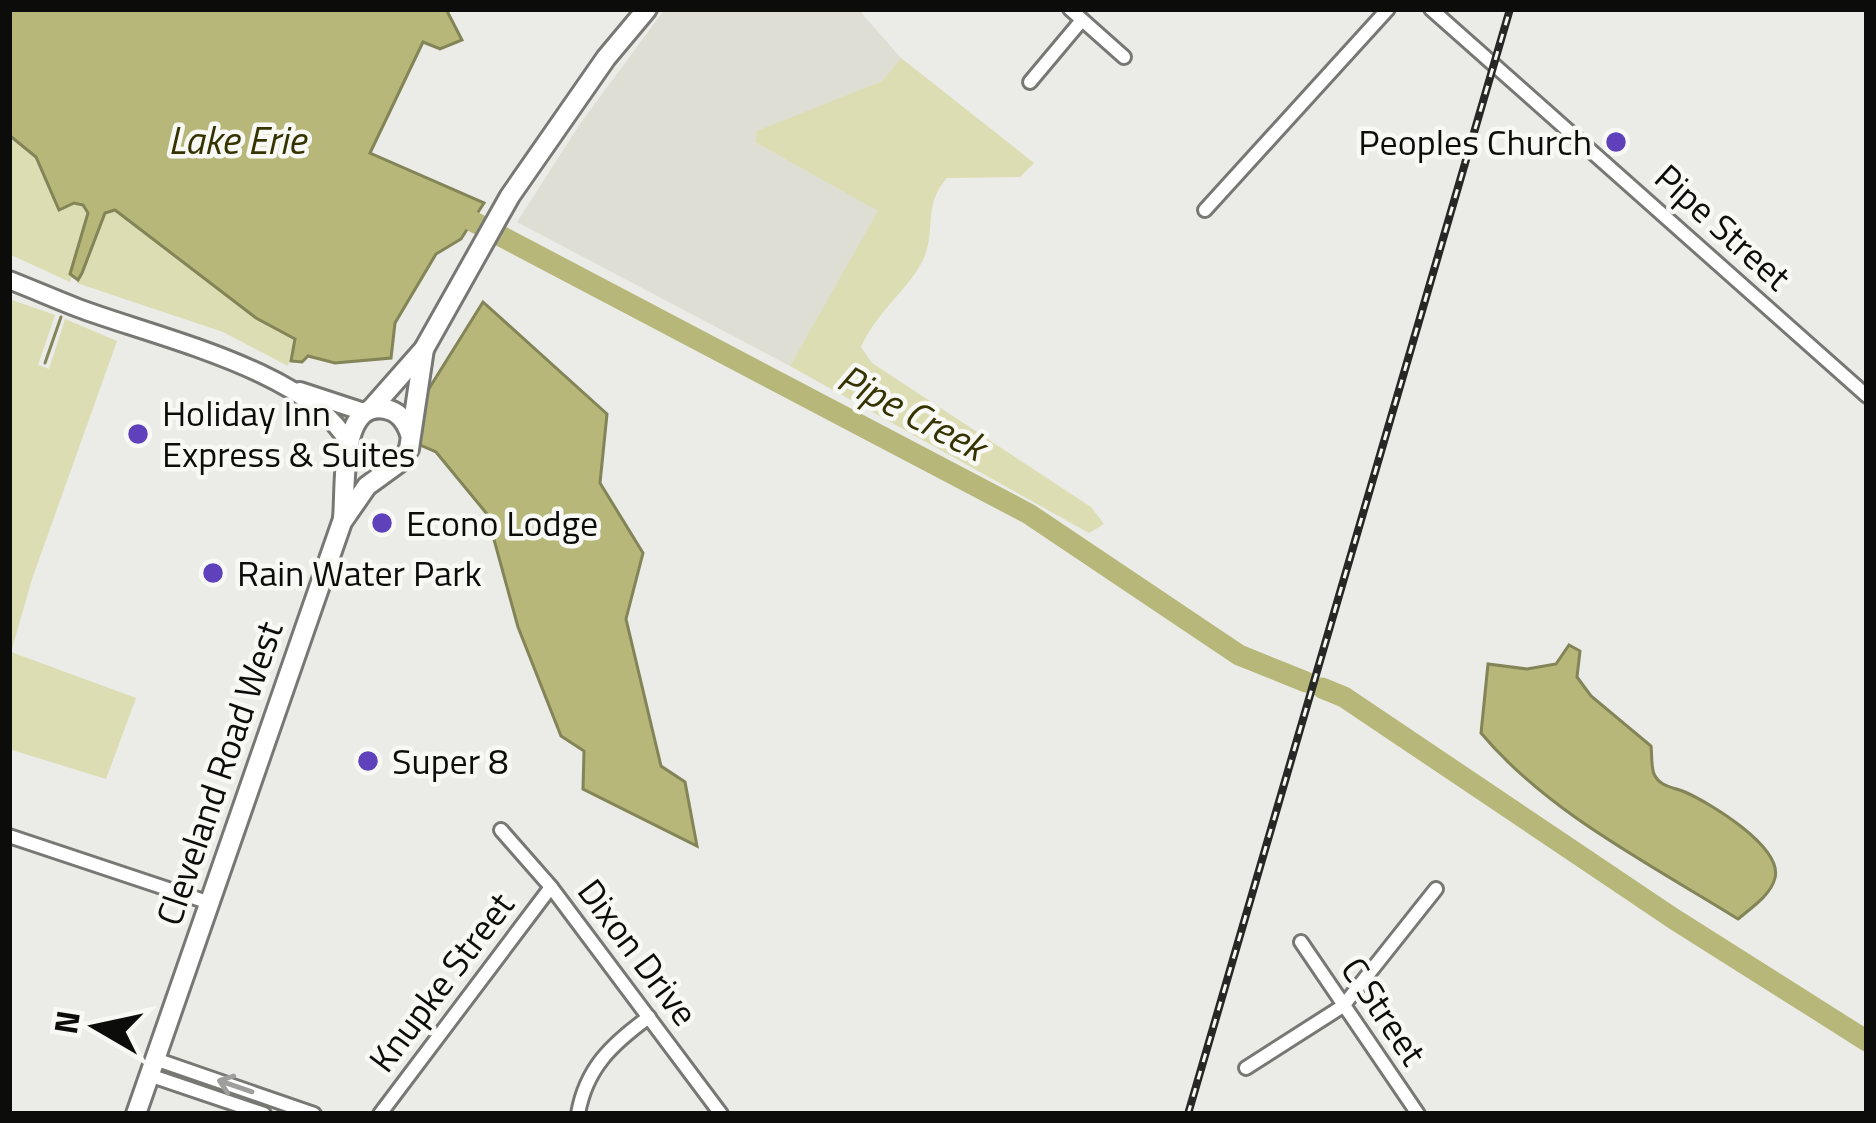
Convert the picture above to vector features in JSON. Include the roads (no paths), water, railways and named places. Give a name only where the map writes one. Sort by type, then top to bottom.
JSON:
[{"type":"main road","points":[[350,447],[353,422],[424,349],[509,196],[606,58],[647,9]]},
{"type":"main road","points":[[9,280],[203,351],[293,390],[368,410],[393,411],[410,434]]},
{"type":"main road","points":[[293,390],[331,418],[365,467],[387,469],[405,456],[424,349]]},
{"type":"main road","name":"Cleveland Road West","points":[[136,1114],[342,522],[350,447]]},
{"type":"main road","name":"Cleveland Road West","points":[[342,522],[367,486],[387,469]]},
{"type":"street","points":[[1070,9],[1124,57]]},
{"type":"street","points":[[1205,210],[1388,9]]},
{"type":"street","name":"Pipe Street","points":[[1431,9],[1867,396]]},
{"type":"street","points":[[1030,82],[1082,20]]},
{"type":"street","name":"Dixon Drive","points":[[501,830],[551,887],[721,1114]]},
{"type":"street","points":[[9,836],[210,903]]},
{"type":"street","name":"Knupke Street","points":[[380,1114],[551,887]]},
{"type":"street","points":[[1246,1068],[1343,1006],[1436,890]]},
{"type":"street","name":"C Street","points":[[1300,942],[1418,1114]]},
{"type":"street","points":[[578,1114],[594,1068],[616,1042],[649,1017]]},
{"type":"street","points":[[152,1067],[264,1114]]},
{"type":"street","points":[[152,1067],[314,1114]]},
{"type":"water","name":"Lake Erie","points":[[9,9],[446,9],[462,40],[440,49],[423,42],[370,153],[484,203],[461,239],[436,254],[395,323],[391,358],[335,363],[308,356],[302,362],[291,361],[295,339],[256,318],[115,210],[105,213],[78,280],[70,274],[88,213],[83,205],[74,203],[59,210],[36,157],[9,135]]},
{"type":"water","points":[[483,302],[607,414],[600,483],[643,553],[626,619],[661,766],[685,782],[697,846],[583,789],[584,751],[561,736],[518,627],[487,514],[436,452],[418,444],[420,403]]},
{"type":"water","points":[[1569,645],[1580,651],[1577,677],[1591,696],[1651,746],[1653,771],[1660,782],[1727,816],[1768,853],[1774,866],[1773,884],[1738,919],[1569,813],[1481,733],[1488,664],[1527,669],[1556,664]]},
{"type":"waterway","name":"Pipe Creek","points":[[474,222],[1029,514],[1239,655],[1306,682]]},
{"type":"waterway","points":[[45,363],[61,317]]},
{"type":"waterway","name":"Pipe Creek","points":[[1322,688],[1344,697],[1674,919],[1867,1041]]},
{"type":"railway","points":[[1188,1114],[1510,9]]},
{"type":"place","name":"Peoples Church","points":[[1616,142]]},
{"type":"place","name":"Holiday Inn Express & Suites","points":[[138,434]]},
{"type":"place","name":"Econo Lodge","points":[[382,523]]},
{"type":"place","name":"Rain Water Park","points":[[213,573]]},
{"type":"place","name":"Super 8","points":[[368,761]]}]
